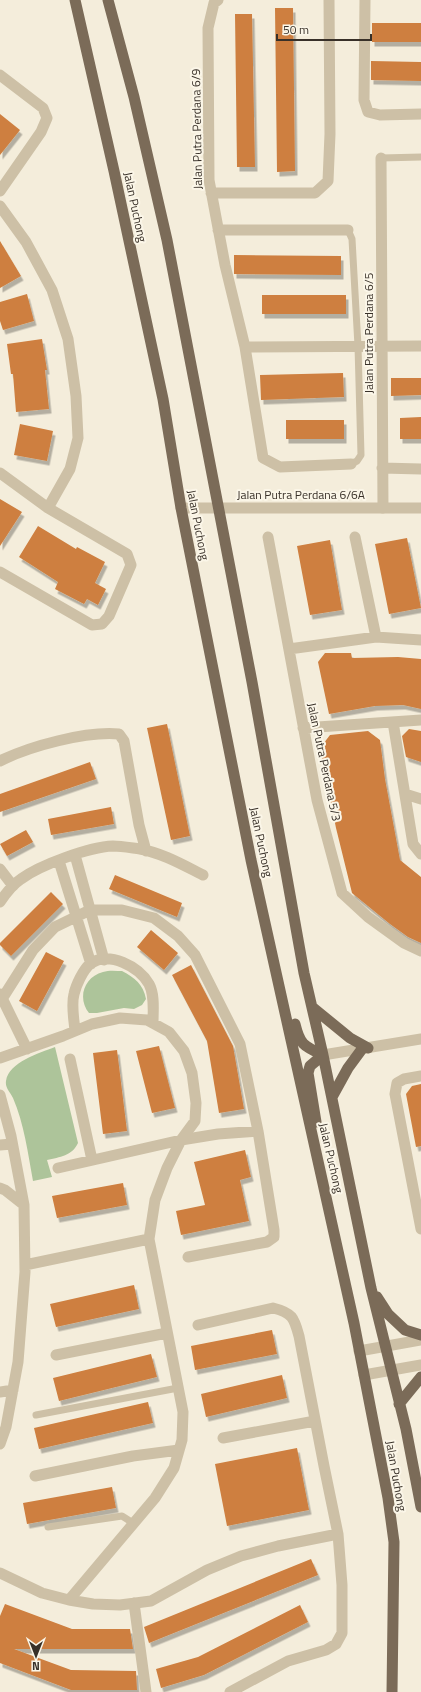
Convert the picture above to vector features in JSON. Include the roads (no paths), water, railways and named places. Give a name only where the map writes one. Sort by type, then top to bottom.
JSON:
[{"type":"main road","name":"Jalan Puchong","points":[[75,0],[114,171],[163,399],[181,508],[251,860],[359,1351],[388,1498],[394,1542],[392,1692]]},
{"type":"main road","name":"Jalan Puchong","points":[[108,0],[134,97],[167,240],[219,508],[292,911],[371,1288],[393,1370],[421,1507]]},
{"type":"main road","points":[[114,23],[115,0]]},
{"type":"main road","points":[[280,987],[287,997],[299,1038],[307,1047],[323,1055],[310,1066],[308,1073],[316,1122],[312,1136]]},
{"type":"main road","points":[[312,1007],[350,1038],[365,1048],[348,1068],[332,1097]]},
{"type":"main road","points":[[371,1288],[388,1314],[405,1330],[421,1335]]},
{"type":"main road","points":[[400,1404],[421,1377]]},
{"type":"street","points":[[211,193],[315,193],[328,181],[330,134],[329,0]]},
{"type":"street","points":[[365,0],[364,100],[368,112],[380,115],[421,114]]},
{"type":"street","name":"Jalan Putra Perdana 6/9","points":[[216,2],[208,28],[209,180],[224,265],[245,348],[263,458],[280,467],[351,464]]},
{"type":"street","points":[[0,75],[43,108],[47,118],[41,132],[0,190]]},
{"type":"street","name":"Jalan Putra Perdana 6/5","points":[[381,158],[382,508]]},
{"type":"street","points":[[0,206],[26,242],[52,290],[68,339],[76,396],[78,438],[70,469],[48,508]]},
{"type":"street","points":[[218,230],[348,230]]},
{"type":"street","points":[[245,348],[421,346]]},
{"type":"street","points":[[382,468],[421,468]]},
{"type":"street","points":[[0,473],[48,508],[127,554],[131,565],[109,616],[102,624],[92,625],[0,572]]},
{"type":"street","name":"Jalan Putra Perdana 6/6A","points":[[181,508],[421,508]]},
{"type":"street","points":[[355,536],[376,637]]},
{"type":"street","name":"Jalan Putra Perdana 5/3","points":[[268,537],[317,800],[342,893],[368,917],[398,939],[421,951]]},
{"type":"street","points":[[289,648],[376,637],[421,640]]},
{"type":"street","points":[[303,728],[421,720]]},
{"type":"street","points":[[393,722],[413,844],[421,854]]},
{"type":"street","points":[[0,761],[44,744],[105,733],[119,734],[124,741],[139,825],[146,851]]},
{"type":"street","points":[[405,794],[421,799]]},
{"type":"street","points":[[0,902],[12,886],[22,878],[44,867],[75,855],[113,846],[146,851],[173,860],[203,875]]},
{"type":"street","points":[[75,855],[104,960]]},
{"type":"street","points":[[59,861],[91,964]]},
{"type":"street","points":[[0,869],[12,886]]},
{"type":"street","points":[[27,1049],[1,996],[33,950],[55,927],[90,910],[122,910],[154,918],[178,936],[195,955],[240,1044],[258,1131],[269,1194],[274,1237],[267,1242],[188,1257]]},
{"type":"street","points":[[75,1031],[74,994],[82,976],[91,964],[110,959],[126,963],[139,972],[149,984],[154,1002],[153,1023]]},
{"type":"street","points":[[0,1058],[92,1024],[120,1018],[147,1020],[169,1032],[184,1051],[192,1072],[196,1102],[195,1121],[181,1140],[167,1168],[155,1200],[149,1239],[183,1412],[182,1440],[174,1468],[155,1498],[69,1600]]},
{"type":"street","points":[[323,1055],[421,1039]]},
{"type":"street","points":[[70,1059],[92,1160]]},
{"type":"street","points":[[421,1076],[404,1079],[397,1083],[395,1094],[421,1229]]},
{"type":"street","points":[[0,1095],[12,1144],[24,1205],[25,1266],[18,1362],[1,1437]]},
{"type":"street","points":[[58,1168],[181,1140],[258,1131]]},
{"type":"street","points":[[0,1145],[12,1144]]},
{"type":"street","points":[[0,1188],[5,1190],[24,1205]]},
{"type":"street","points":[[25,1266],[149,1239]]},
{"type":"street","points":[[198,1325],[274,1308],[285,1311],[294,1318],[299,1336],[338,1534],[342,1585],[342,1633],[336,1644],[326,1650],[288,1661],[230,1692]]},
{"type":"street","points":[[56,1355],[167,1333]]},
{"type":"street","points":[[359,1351],[421,1340]]},
{"type":"street","points":[[364,1375],[421,1365]]},
{"type":"street","points":[[0,1392],[12,1390]]},
{"type":"street","points":[[223,1438],[315,1421]]},
{"type":"street","points":[[35,1476],[133,1456],[179,1450]]},
{"type":"street","points":[[0,1573],[42,1593],[93,1604],[120,1605],[151,1601],[207,1570],[241,1556],[278,1546],[338,1534]]},
{"type":"street","points":[[134,1603],[146,1692]]},
{"type":"lane","points":[[381,158],[421,157]]},
{"type":"lane","points":[[348,230],[352,239],[358,346],[360,455],[357,460],[351,464]]},
{"type":"lane","points":[[36,1415],[178,1388]]},
{"type":"lane","points":[[48,1527],[122,1516],[133,1523]]}]
